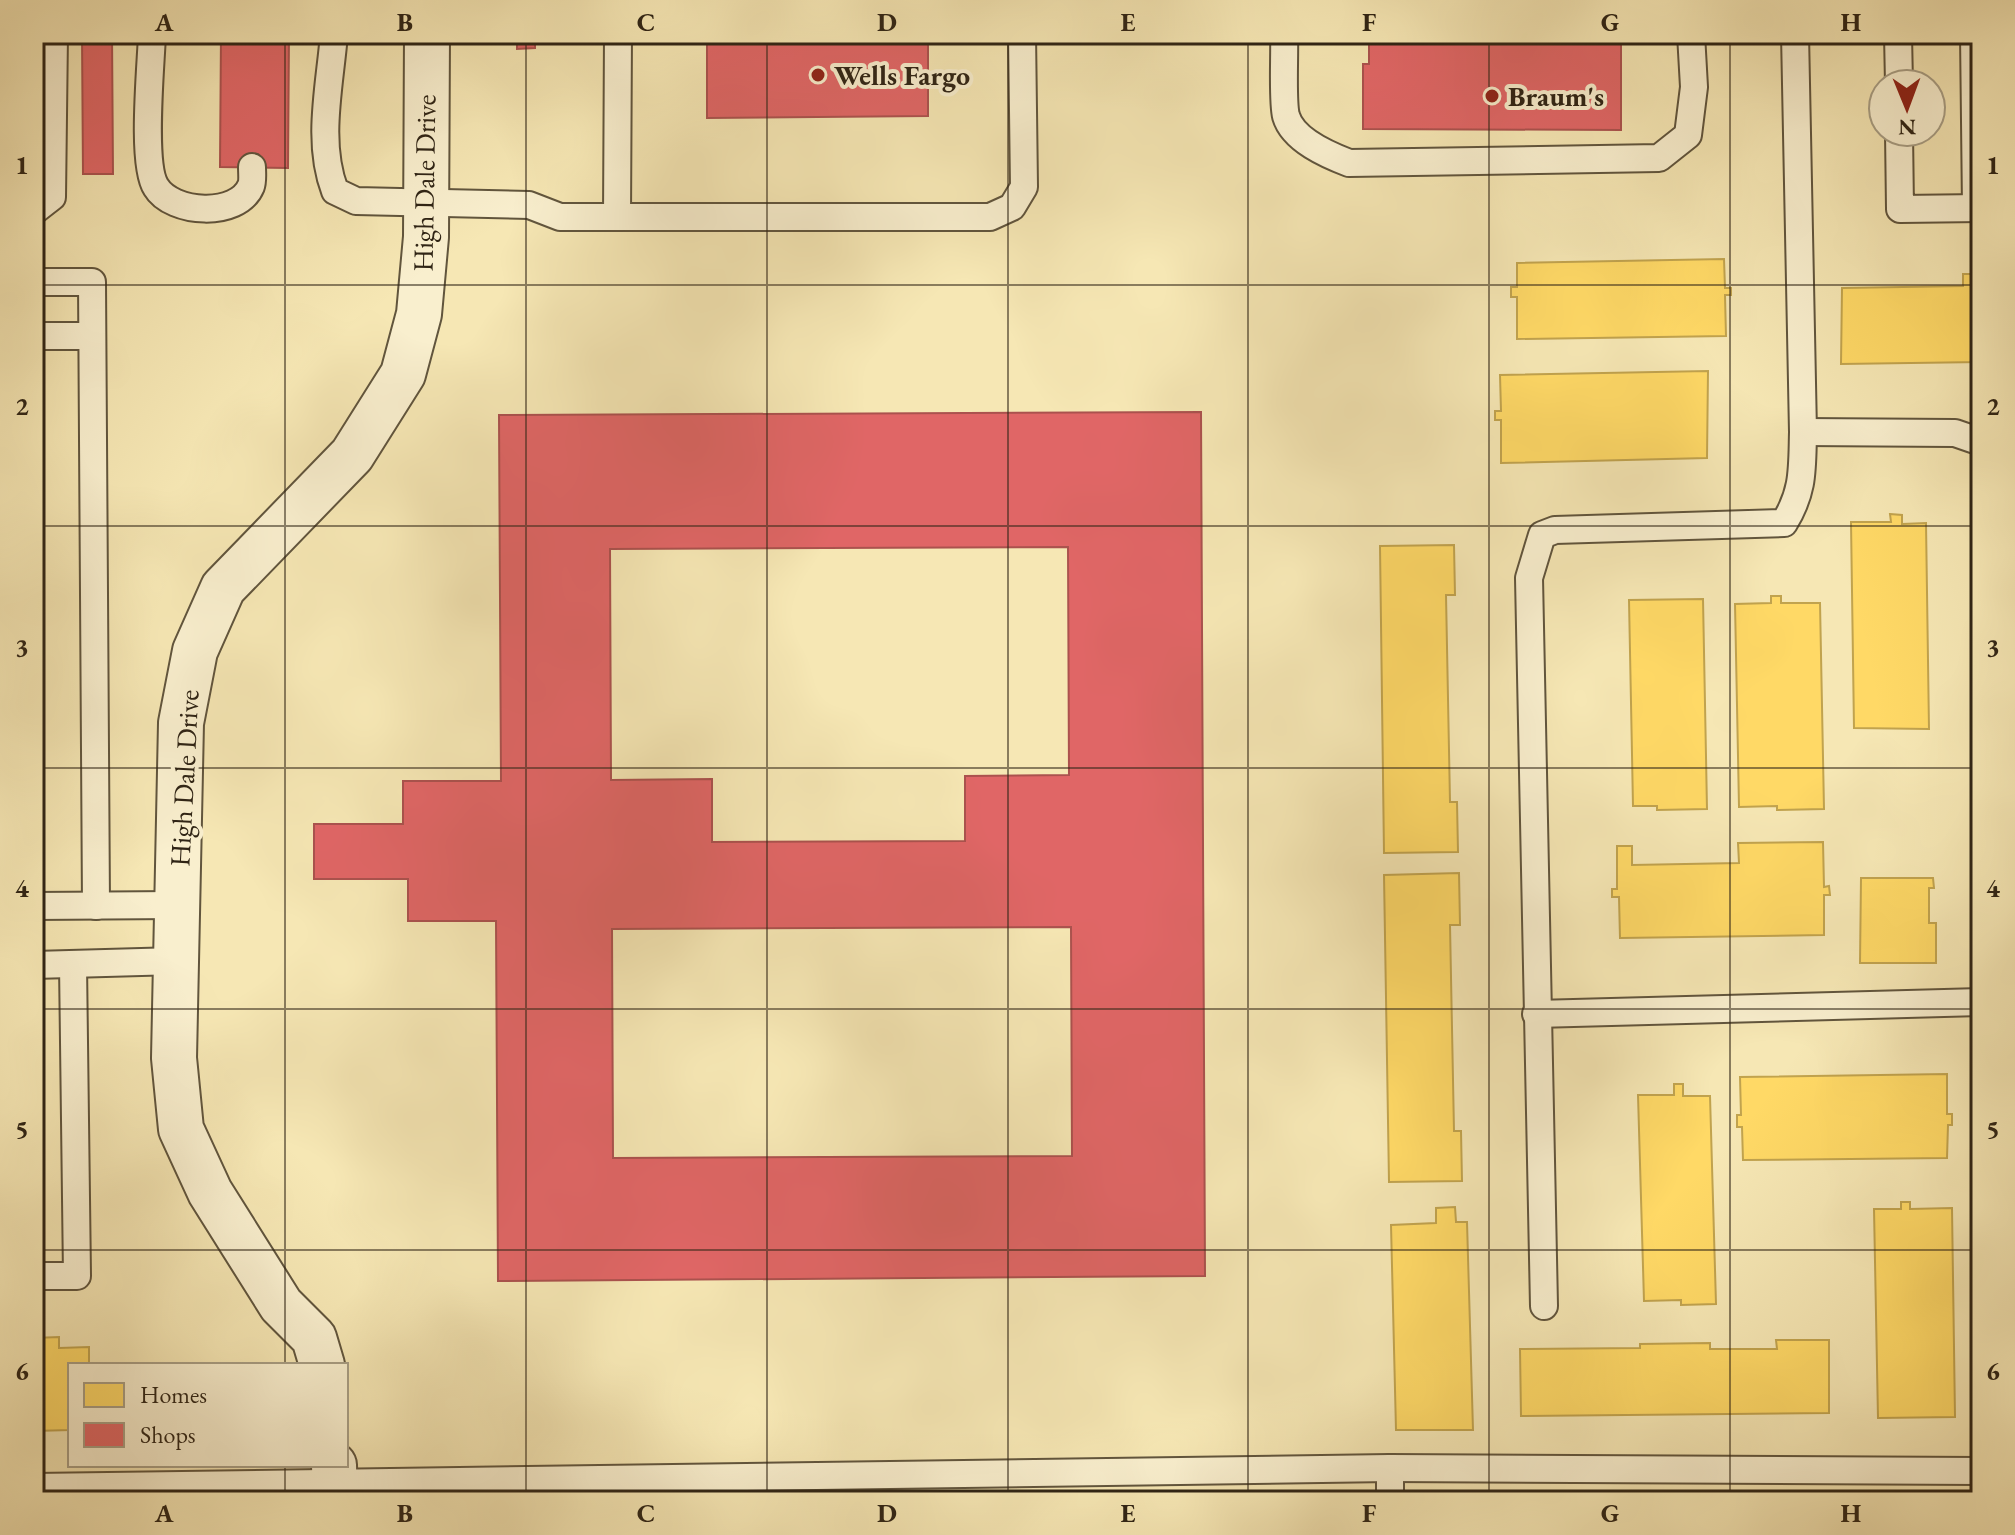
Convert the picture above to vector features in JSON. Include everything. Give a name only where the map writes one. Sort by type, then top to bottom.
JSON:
[{"type":"street","name":"High Dale Drive","points":[[321,1363],[314,1338],[281,1305],[210,1192],[181,1129],[174,1058],[181,723],[195,651],[223,588],[352,455],[403,374],[419,314],[426,204],[427,34]]},
{"type":"lane","points":[[34,211],[52,197],[54,34]]},
{"type":"lane","points":[[152,34],[148,160],[155,187],[171,201],[194,207],[222,208],[241,200],[252,185],[252,167]]},
{"type":"lane","points":[[334,34],[324,144],[335,191],[356,201],[529,205],[560,217],[990,217],[1001,213],[1012,207],[1024,187],[1022,34]]},
{"type":"lane","points":[[617,217],[618,34]]},
{"type":"lane","points":[[1284,34],[1286,117],[1303,138],[1324,154],[1349,163],[1659,158],[1688,135],[1694,87],[1691,34]]},
{"type":"lane","points":[[1544,1306],[1529,578],[1542,535],[1555,530],[1784,523],[1797,503],[1802,484],[1803,432],[1795,34]]},
{"type":"lane","points":[[1898,34],[1899,68]]},
{"type":"lane","points":[[1899,148],[1900,209],[1978,208],[1974,34]]},
{"type":"lane","points":[[34,282],[92,282],[96,906]]},
{"type":"lane","points":[[34,336],[92,336]]},
{"type":"lane","points":[[1803,432],[1955,433],[1981,442]]},
{"type":"lane","points":[[34,906],[177,905]]},
{"type":"lane","points":[[34,965],[177,961]]},
{"type":"lane","points":[[34,1276],[77,1276],[73,964]]},
{"type":"lane","points":[[1536,1014],[1981,1002]]},
{"type":"lane","points":[[1390,1468],[1390,1501]]},
{"type":"lane","points":[[34,1487],[1390,1468],[1981,1471]]},
{"type":"building: Homes","points":[[1724,259],[1725,288],[1731,288],[1731,295],[1725,295],[1726,336],[1517,339],[1517,297],[1511,297],[1511,287],[1517,287],[1517,263]]},
{"type":"building: Homes","points":[[1963,274],[1981,274],[1981,362],[1841,364],[1842,288],[1963,286]]},
{"type":"building: Homes","points":[[1708,371],[1707,458],[1501,463],[1501,420],[1495,420],[1495,411],[1501,411],[1500,375]]},
{"type":"building: Homes","points":[[1890,514],[1902,515],[1902,524],[1926,523],[1929,729],[1854,728],[1851,522],[1891,522]]},
{"type":"building: Homes","points":[[1454,545],[1455,595],[1446,595],[1450,802],[1457,802],[1458,852],[1384,853],[1380,546]]},
{"type":"building: Homes","points":[[1771,596],[1781,596],[1781,603],[1820,603],[1824,809],[1739,807],[1735,604],[1771,603]]},
{"type":"building: Homes","points":[[1703,599],[1707,809],[1657,810],[1657,806],[1633,806],[1629,600]]},
{"type":"building: Homes","points":[[1823,842],[1824,887],[1829,886],[1830,895],[1824,895],[1824,935],[1620,938],[1619,897],[1612,897],[1612,889],[1617,889],[1617,846],[1632,846],[1632,865],[1739,863],[1738,843]]},
{"type":"building: Homes","points":[[1459,873],[1460,925],[1450,925],[1454,1131],[1461,1131],[1462,1181],[1389,1182],[1384,875]]},
{"type":"building: Homes","points":[[1861,878],[1933,878],[1934,888],[1929,888],[1929,923],[1936,923],[1936,963],[1860,963]]},
{"type":"building: Homes","points":[[1947,1074],[1947,1114],[1952,1114],[1952,1125],[1948,1125],[1947,1158],[1743,1160],[1742,1127],[1737,1127],[1737,1115],[1741,1115],[1740,1077]]},
{"type":"building: Homes","points":[[1674,1084],[1683,1084],[1683,1096],[1710,1096],[1716,1304],[1681,1305],[1681,1300],[1644,1301],[1638,1095],[1674,1095]]},
{"type":"building: Homes","points":[[1901,1202],[1910,1202],[1910,1209],[1952,1208],[1955,1417],[1878,1418],[1874,1209],[1901,1209]]},
{"type":"building: Homes","points":[[1455,1207],[1456,1222],[1467,1222],[1473,1430],[1396,1430],[1391,1225],[1436,1223],[1436,1208]]},
{"type":"building: Homes","points":[[59,1337],[59,1348],[89,1347],[89,1363],[68,1363],[68,1430],[34,1431],[34,1338]]},
{"type":"building: Homes","points":[[1776,1340],[1829,1340],[1829,1413],[1521,1416],[1520,1349],[1640,1348],[1640,1344],[1710,1343],[1710,1349],[1777,1349]]},
{"type":"building: Shops","points":[[82,34],[112,34],[113,174],[83,174]]},
{"type":"building: Shops","points":[[221,34],[289,34],[288,168],[220,167]]},
{"type":"building: Shops","points":[[517,34],[535,34],[535,48],[517,49]]},
{"type":"building: Shops","name":"Wells Fargo","points":[[707,34],[928,34],[928,116],[707,118]]},
{"type":"building: Shops","name":"Braum's","points":[[1369,34],[1621,34],[1621,130],[1363,129],[1363,64],[1369,64]]},
{"type":"building: Shops","points":[[1201,412],[1205,1276],[498,1281],[496,921],[408,921],[408,879],[314,879],[314,824],[403,824],[403,781],[501,781],[499,415]],"holes":[[[1068,547],[1069,775],[965,776],[965,841],[712,842],[712,779],[611,780],[610,549]],[[1071,927],[1072,1156],[613,1158],[612,929]]]},
{"type":"place","name":"Wells Fargo","points":[[818,75]]},
{"type":"place","name":"Braum's","points":[[1492,96]]}]
